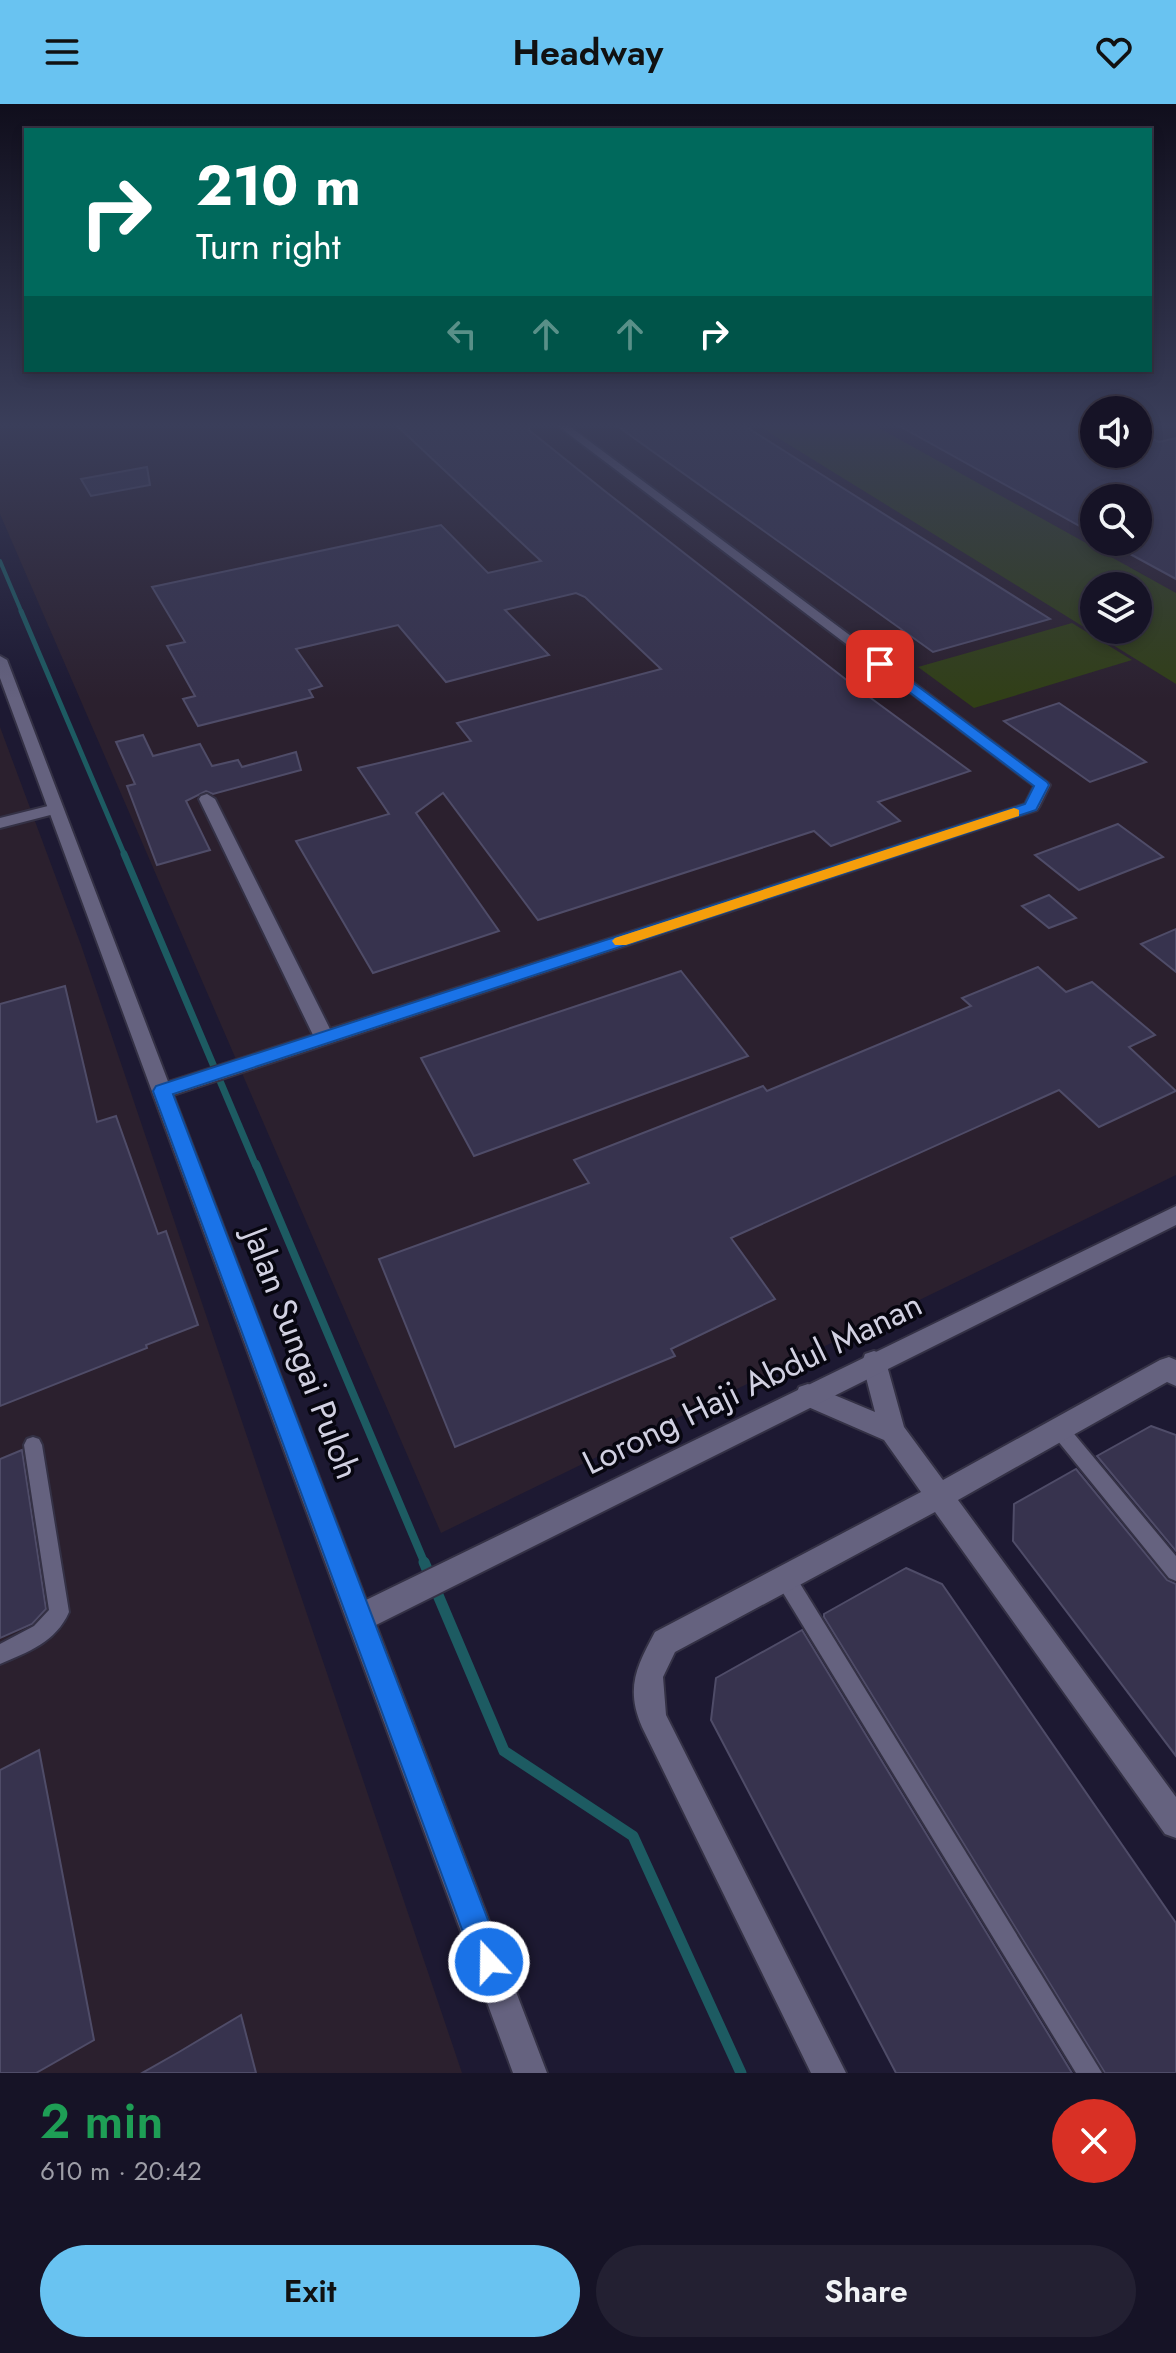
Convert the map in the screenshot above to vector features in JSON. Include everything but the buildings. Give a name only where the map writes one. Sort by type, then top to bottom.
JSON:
[{"type":"street","points":[[163,1091],[1031,807],[1042,785],[682,515]]},
{"type":"street","name":"Jalan Sungai Puloh","points":[[0,660],[530,2073]]},
{"type":"street","points":[[207,799],[324,1037]]},
{"type":"street","points":[[0,823],[56,809]]},
{"type":"street","name":"Lorong Haji Abdul Manan","points":[[361,1618],[1176,1215]]},
{"type":"street","points":[[874,1362],[893,1432],[1176,1823]]},
{"type":"street","points":[[829,2073],[652,1717],[648,1675],[665,1642],[784,1576],[938,1497],[1169,1368],[1176,1375]]},
{"type":"street","points":[[808,1395],[893,1432]]},
{"type":"lane","points":[[1059,1429],[1176,1571]]},
{"type":"lane","points":[[0,1654],[40,1635],[52,1625],[59,1612],[33,1445]]},
{"type":"lane","points":[[784,1576],[1090,2073]]},
{"type":"shaded area","points":[[0,515],[1080,515],[1080,556],[1152,556],[1152,515],[1176,515],[1176,1175],[441,1533]]},
{"type":"shaded area","points":[[0,727],[81,945],[462,2073],[0,2073]]},
{"type":"green space","points":[[903,515],[1035,515],[1080,540],[1080,556],[1109,556],[1138,572],[1080,572],[1080,625]]},
{"type":"green space","points":[[1152,580],[1176,593],[1176,684],[1111,644],[1152,644]]},
{"type":"green space","points":[[1072,623],[1080,628],[1080,644],[1106,644],[1132,660],[974,708],[918,667]]},
{"type":"waterway","points":[[0,561],[22,613]]},
{"type":"waterway","points":[[21,611],[125,856]]},
{"type":"waterway","points":[[124,854],[256,1166]]},
{"type":"waterway","points":[[256,1164],[425,1564]]},
{"type":"waterway","points":[[424,1562],[504,1751],[633,1836],[741,2073]]},
{"type":"slow traffic","points":[[620,941],[1014,813]]},
{"type":"route","points":[[489,1962],[163,1091],[1031,807],[1042,785],[880,664]]}]
